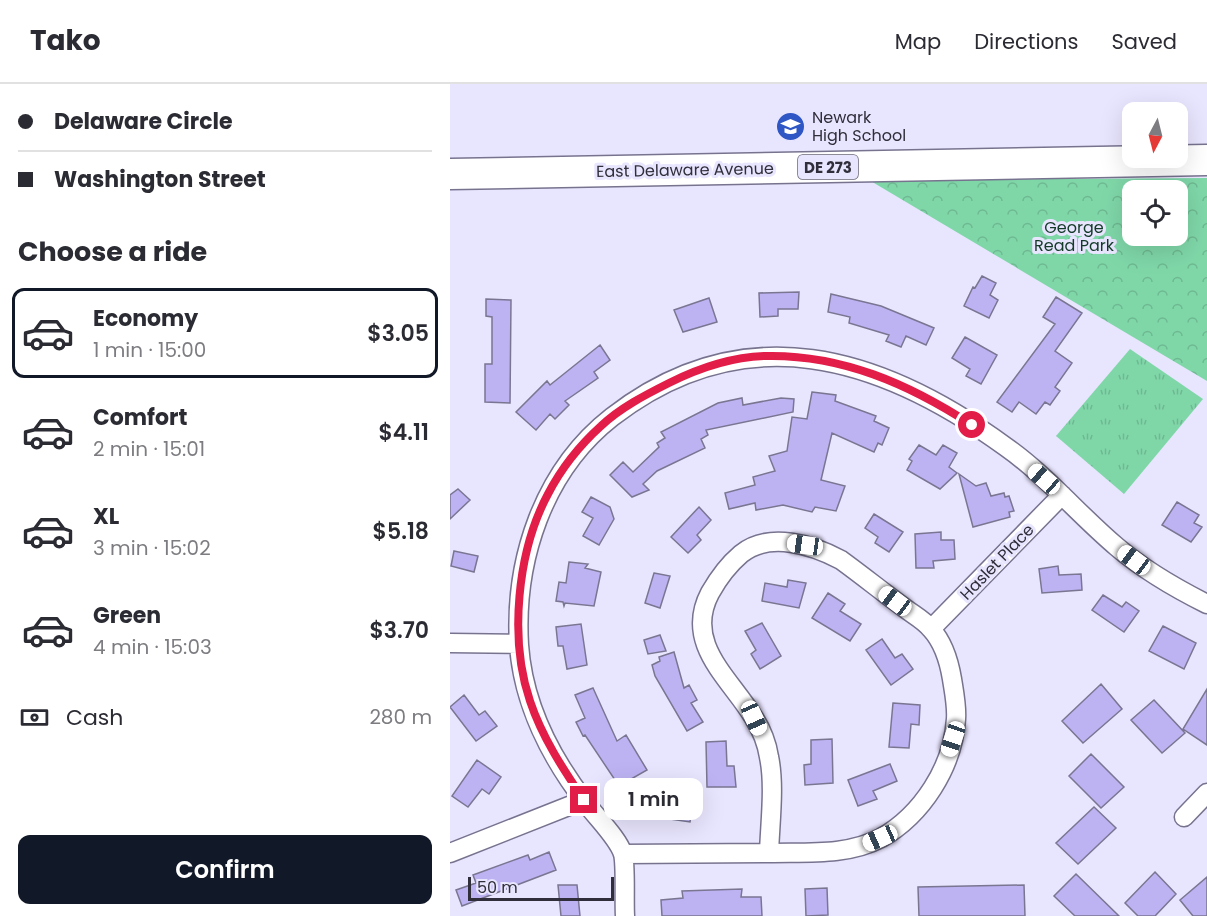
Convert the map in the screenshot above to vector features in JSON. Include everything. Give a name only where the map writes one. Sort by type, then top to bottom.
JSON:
[{"type":"main road","name":"East Delaware Avenue","points":[[450,174],[1207,160]]},
{"type":"street","points":[[625,916],[623,854],[557,761],[538,725],[522,673],[519,644],[521,579],[529,543],[548,494],[579,449],[601,426],[626,406],[690,372],[723,361],[763,356],[803,357],[846,365],[879,375],[938,403],[999,442],[1062,495],[1118,548],[1150,572],[1207,604]]},
{"type":"street","name":"Haslet Place","points":[[931,629],[1062,495]]},
{"type":"street","points":[[623,854],[769,853],[842,851],[861,846],[880,838],[900,825],[915,811],[928,795],[948,754],[956,718],[955,694],[946,652],[931,629],[841,560],[828,553],[805,545],[768,542],[748,548],[730,563],[717,580],[707,599],[702,621],[704,641],[716,665],[754,718],[769,756],[771,776],[769,853]]},
{"type":"street","points":[[450,643],[519,644]]},
{"type":"street","points":[[1184,817],[1207,793]]},
{"type":"street","points":[[450,853],[584,800]]},
{"type":"green space","name":"George Read Park","points":[[1207,178],[1207,381],[869,180]]},
{"type":"green space","points":[[1130,349],[1203,399],[1124,494],[1056,436]]},
{"type":"building","points":[[982,276],[996,283],[990,295],[998,300],[989,318],[964,306],[973,287],[975,288]]},
{"type":"building","points":[[799,292],[798,309],[778,309],[778,316],[760,317],[759,293]]},
{"type":"building","points":[[831,294],[881,306],[934,328],[926,345],[906,336],[901,347],[886,341],[889,335],[849,323],[850,317],[828,312]]},
{"type":"building","points":[[1056,297],[1082,313],[1055,351],[1072,363],[1055,387],[1060,391],[1050,405],[1045,402],[1036,414],[1019,402],[1012,412],[997,402],[1055,324],[1043,317]]},
{"type":"building","points":[[709,298],[717,322],[683,332],[674,310]]},
{"type":"building","points":[[486,299],[511,300],[510,403],[485,402],[485,364],[492,364],[492,317],[486,316]]},
{"type":"building","points":[[965,337],[997,355],[981,384],[966,376],[970,369],[952,358]]},
{"type":"building","points":[[600,345],[610,360],[594,372],[598,378],[565,401],[569,405],[555,419],[550,414],[536,430],[516,412],[547,381],[550,385]]},
{"type":"building","points":[[812,392],[836,395],[835,401],[876,416],[874,421],[889,428],[882,445],[878,443],[874,452],[832,433],[821,480],[845,486],[836,511],[815,507],[812,512],[783,505],[756,510],[755,503],[729,509],[725,493],[755,485],[753,477],[775,471],[769,456],[787,451],[792,417],[807,419]]},
{"type":"building","points":[[742,398],[743,405],[781,398],[794,399],[793,412],[706,430],[708,435],[701,439],[705,448],[657,471],[643,484],[649,490],[632,497],[610,475],[623,462],[633,472],[659,447],[657,443],[665,438],[661,432],[718,403]]},
{"type":"building","points":[[919,445],[936,455],[943,445],[957,453],[949,467],[957,473],[940,489],[907,470],[912,461],[909,459]]},
{"type":"building","points":[[959,474],[976,486],[986,483],[991,496],[1004,493],[1005,497],[1009,496],[1014,511],[1009,512],[1010,517],[973,527]]},
{"type":"building","points":[[458,489],[470,500],[450,519],[450,495]]},
{"type":"building","points":[[591,497],[610,507],[614,519],[599,545],[583,536],[593,518],[582,512]]},
{"type":"building","points":[[1177,502],[1199,515],[1194,523],[1202,527],[1191,542],[1162,525]]},
{"type":"building","points":[[699,507],[711,520],[697,535],[701,540],[688,553],[671,537]]},
{"type":"building","points":[[874,514],[903,532],[889,552],[875,543],[878,537],[865,528]]},
{"type":"building","points":[[941,532],[941,540],[954,540],[955,559],[933,561],[934,568],[916,568],[915,534]]},
{"type":"building","points":[[454,551],[478,556],[474,572],[451,566]]},
{"type":"building","points":[[569,562],[588,564],[585,568],[601,572],[594,606],[565,603],[564,606],[563,602],[556,601],[559,582],[566,583]]},
{"type":"building","points":[[1058,566],[1059,575],[1081,574],[1082,590],[1042,593],[1039,569]]},
{"type":"building","points":[[654,573],[670,576],[660,608],[645,603]]},
{"type":"building","points":[[788,580],[806,583],[799,608],[762,601],[765,583],[787,587]]},
{"type":"building","points":[[828,593],[845,604],[840,611],[861,624],[850,641],[812,618]]},
{"type":"building","points":[[1103,595],[1122,607],[1126,602],[1139,611],[1124,632],[1092,610]]},
{"type":"building","points":[[762,623],[781,656],[760,669],[751,654],[756,650],[745,631]]},
{"type":"building","points":[[581,624],[587,665],[567,669],[563,646],[558,646],[556,627]]},
{"type":"building","points":[[1163,626],[1196,643],[1184,669],[1149,651]]},
{"type":"building","points":[[660,635],[666,651],[648,654],[644,640]]},
{"type":"building","points":[[882,639],[895,658],[902,654],[913,669],[891,685],[866,650]]},
{"type":"building","points":[[674,652],[684,688],[689,685],[697,700],[691,703],[703,722],[687,731],[655,676],[652,665],[660,661],[659,657]]},
{"type":"building","points":[[1101,684],[1122,709],[1083,743],[1062,721]]},
{"type":"building","points":[[593,688],[617,741],[626,735],[647,770],[619,786],[585,735],[583,736],[576,722],[585,718],[575,695]]},
{"type":"building","points":[[1207,689],[1207,745],[1183,729]]},
{"type":"building","points":[[464,695],[479,715],[485,711],[497,726],[476,741],[450,707]]},
{"type":"building","points":[[1154,700],[1185,733],[1162,753],[1131,720]]},
{"type":"building","points":[[893,703],[920,705],[919,725],[911,724],[909,748],[889,747]]},
{"type":"building","points":[[832,739],[833,783],[805,785],[804,765],[811,764],[811,740]]},
{"type":"building","points":[[726,741],[727,766],[734,766],[736,787],[707,787],[706,742]]},
{"type":"building","points":[[1091,754],[1124,787],[1101,808],[1069,776]]},
{"type":"building","points":[[477,760],[501,777],[489,794],[482,789],[468,807],[452,796]]},
{"type":"building","points":[[890,764],[897,781],[873,791],[877,799],[858,806],[848,780]]},
{"type":"building","points":[[651,785],[694,793],[690,822],[669,819],[671,812],[647,807]]},
{"type":"building","points":[[1094,807],[1116,828],[1078,864],[1056,843]]},
{"type":"building","points":[[549,852],[556,870],[462,906],[456,890],[476,883],[473,875],[528,855],[530,860]]},
{"type":"building","points":[[1155,872],[1176,894],[1155,916],[1138,916],[1125,903]]},
{"type":"building","points":[[1076,874],[1119,916],[1075,916],[1054,896]]},
{"type":"building","points":[[1207,877],[1207,916],[1193,916],[1180,900]]},
{"type":"building","points":[[558,885],[577,885],[580,916],[561,916]]},
{"type":"building","points":[[1024,885],[1025,916],[919,916],[918,887]]},
{"type":"building","points":[[827,888],[828,915],[806,916],[805,889]]},
{"type":"building","points":[[742,889],[741,897],[761,897],[762,916],[662,916],[661,900],[683,898],[682,891]]},
{"type":"place","name":"Newark High School","points":[[791,126]]},
{"type":"route","points":[[584,800],[557,761],[538,725],[529,699],[522,673],[519,644],[519,602],[521,579],[529,543],[548,494],[579,449],[601,426],[626,406],[690,372],[723,361],[763,356],[803,357],[846,365],[879,375],[938,403],[972,425]]}]
